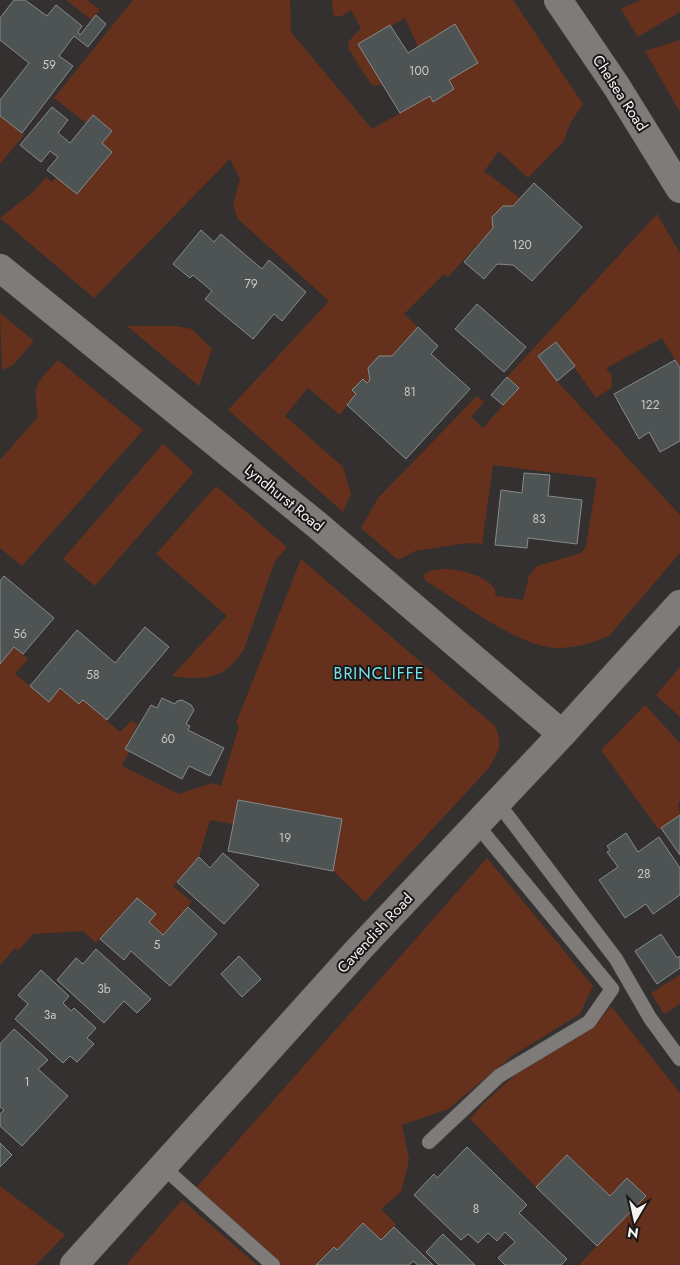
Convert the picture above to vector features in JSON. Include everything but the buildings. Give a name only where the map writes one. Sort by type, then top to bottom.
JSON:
[{"type":"street","name":"Chelsea Road","points":[[558,0],[618,87],[680,189]]},
{"type":"street","name":"Lyndhurst Road","points":[[0,268],[316,524],[562,734]]},
{"type":"street","name":"Cavendish Road","points":[[74,1265],[164,1168],[360,948],[498,803],[680,604]]},
{"type":"lane","points":[[498,803],[616,959],[650,1018],[680,1059]]},
{"type":"lane","points":[[429,1142],[499,1076],[589,1022],[612,989],[477,825]]},
{"type":"lane","points":[[164,1168],[273,1265]]},
{"type":"shaded area","points":[[66,0],[87,0],[100,10],[92,20]]},
{"type":"shaded area","points":[[133,0],[290,0],[291,32],[372,129],[430,96],[434,102],[454,89],[449,80],[478,63],[455,25],[418,47],[405,18],[359,44],[383,84],[375,86],[370,83],[348,48],[349,41],[361,28],[351,10],[340,17],[333,15],[332,0],[513,0],[583,104],[571,122],[563,142],[528,178],[499,151],[484,171],[520,198],[513,206],[503,206],[492,217],[493,228],[448,277],[444,274],[404,314],[418,327],[392,356],[379,356],[368,368],[370,380],[367,383],[363,379],[352,390],[356,394],[340,415],[308,388],[285,416],[343,467],[351,494],[343,512],[228,410],[329,301],[238,219],[233,205],[240,179],[230,159],[94,298],[0,218],[33,192],[46,177],[52,182],[56,177],[77,194],[112,152],[102,143],[112,131],[93,116],[86,123],[54,98]]},
{"type":"shaded area","points":[[640,0],[680,0],[680,12],[638,37],[621,9]]},
{"type":"shaded area","points":[[680,40],[680,112],[645,51]]},
{"type":"shaded area","points":[[0,116],[24,135],[0,164]]},
{"type":"shaded area","points":[[657,214],[680,253],[680,368],[662,338],[606,368],[612,376],[611,388],[596,398],[556,342],[538,356],[557,381],[680,515],[680,553],[609,636],[571,647],[543,646],[527,641],[490,622],[426,581],[423,576],[438,569],[460,571],[481,578],[489,583],[494,588],[496,596],[523,600],[529,576],[537,566],[581,553],[586,547],[597,478],[493,465],[482,544],[467,543],[415,551],[398,560],[361,528],[378,498],[477,396],[484,402],[471,417],[483,428],[518,388],[507,377]]},
{"type":"shaded area","points":[[0,313],[34,341],[13,365],[2,370]]},
{"type":"shaded area","points":[[127,326],[174,326],[192,329],[212,349],[199,386]]},
{"type":"shaded area","points":[[58,360],[143,430],[22,566],[0,548],[0,460],[38,417],[36,391],[40,380]]},
{"type":"shaded area","points":[[163,444],[194,472],[95,586],[63,559]]},
{"type":"shaded area","points":[[216,486],[287,547],[275,561],[244,649],[230,667],[213,676],[204,678],[172,676],[227,616],[156,554]]},
{"type":"shaded area","points":[[301,559],[495,726],[499,738],[499,748],[488,769],[365,902],[333,871],[342,819],[238,800],[233,824],[210,820],[199,857],[173,886],[192,902],[163,935],[149,922],[155,914],[136,898],[96,943],[83,931],[33,934],[18,951],[15,948],[0,965],[0,664],[14,647],[28,659],[15,674],[49,701],[60,688],[79,704],[83,700],[120,732],[131,721],[138,724],[125,749],[129,752],[122,766],[179,794],[212,783],[221,786],[239,726],[236,723]]},
{"type":"shaded area","points":[[680,667],[680,717],[656,695]]},
{"type":"shaded area","points":[[645,705],[680,743],[680,801],[678,804],[680,815],[659,830],[601,750]]},
{"type":"shaded area","points":[[487,858],[593,986],[580,1014],[512,1056],[448,1109],[402,1125],[409,1160],[401,1192],[381,1209],[396,1224],[381,1240],[363,1223],[337,1250],[333,1247],[316,1265],[282,1265],[196,1188]]},
{"type":"shaded area","points":[[680,975],[680,1004],[664,1014],[651,993]]},
{"type":"shaded area","points":[[611,1006],[680,1093],[680,1262],[678,1265],[579,1265],[645,1195],[627,1178],[610,1196],[568,1155],[536,1187],[470,1119],[484,1103],[516,1074],[595,1026]]},
{"type":"shaded area","points":[[0,1186],[65,1235],[36,1265],[0,1265]]},
{"type":"shaded area","points":[[182,1200],[257,1265],[126,1265]]},
{"type":"district","name":"BRINCLIFFE","points":[[379,673]]}]
